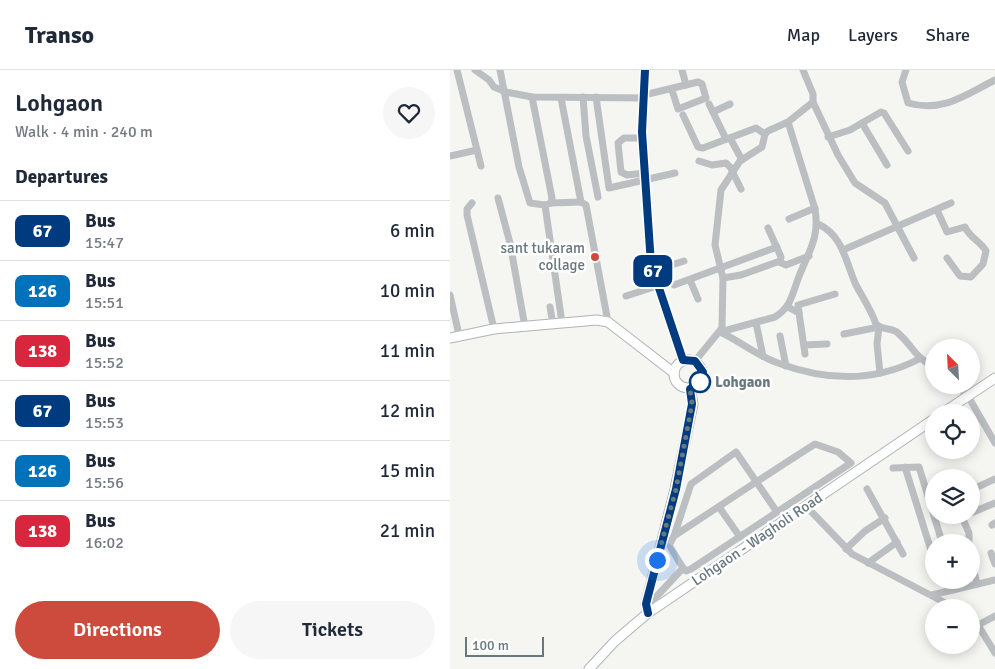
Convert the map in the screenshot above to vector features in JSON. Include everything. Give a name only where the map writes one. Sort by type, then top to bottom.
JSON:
[{"type":"main road","points":[[454,336],[494,329],[597,320],[608,322],[674,373],[677,383],[690,389]]},
{"type":"main road","points":[[674,373],[677,365],[683,360],[695,361],[701,368],[703,377],[698,385],[690,389]]},
{"type":"main road","points":[[956,404],[995,378]]},
{"type":"main road","points":[[652,611],[646,604],[676,489],[692,404],[690,389]]},
{"type":"main road","name":"Lohgaon - Wagholi Road","points":[[589,669],[615,641],[652,611],[925,425]]},
{"type":"street","points":[[457,70],[481,166]]},
{"type":"street","points":[[475,70],[489,80],[494,88],[532,97],[644,96],[701,82],[706,98],[678,109],[672,90]]},
{"type":"street","points":[[500,70],[506,92],[519,168],[530,203],[581,202],[586,205],[608,322]]},
{"type":"street","points":[[645,70],[643,138],[653,271],[683,360]]},
{"type":"street","points":[[682,70],[686,85]]},
{"type":"street","points":[[803,70],[813,94],[813,102],[828,137],[855,183],[885,203],[914,258]]},
{"type":"street","points":[[906,70],[902,82],[908,102],[924,107],[943,106],[995,80]]},
{"type":"street","points":[[532,97],[552,198],[548,204],[558,324]]},
{"type":"street","points":[[583,97],[586,136],[598,197]]},
{"type":"street","points":[[596,97],[609,188],[646,182],[675,173]]},
{"type":"street","points":[[562,98],[581,202]]},
{"type":"street","points":[[720,332],[722,328],[723,278],[715,245],[721,190],[732,170],[742,160],[762,147],[765,134],[806,110],[813,102]]},
{"type":"street","points":[[709,104],[742,160]]},
{"type":"street","points":[[713,112],[730,104]]},
{"type":"street","points":[[828,137],[850,130],[878,114],[884,113],[908,150]]},
{"type":"street","points":[[683,115],[698,147],[702,148],[756,128],[765,134]]},
{"type":"street","points":[[695,361],[711,339],[720,332],[775,317],[788,307],[809,256],[818,224],[815,208],[788,122]]},
{"type":"street","points":[[862,123],[887,165]]},
{"type":"street","points":[[643,138],[624,138],[618,143],[621,172],[627,175],[645,173]]},
{"type":"street","points":[[450,156],[477,150]]},
{"type":"street","points":[[699,161],[712,165],[726,163],[732,170],[741,189]]},
{"type":"street","points":[[498,198],[510,243],[525,327]]},
{"type":"street","points":[[472,203],[467,209],[467,215],[494,329]]},
{"type":"street","points":[[843,250],[898,228],[951,203]]},
{"type":"street","points":[[789,219],[815,208]]},
{"type":"street","points":[[936,210],[946,232],[965,228],[968,235],[982,245],[986,251],[983,264],[971,277],[960,276],[947,258]]},
{"type":"street","points":[[818,224],[829,231],[843,250],[856,284],[880,327],[877,344],[880,373]]},
{"type":"street","points":[[768,228],[781,257],[779,262]]},
{"type":"street","points":[[674,285],[777,247]]},
{"type":"street","points":[[723,278],[741,275],[779,262],[786,265],[809,256]]},
{"type":"street","points":[[653,271],[684,261]]},
{"type":"street","points":[[690,280],[698,299]]},
{"type":"street","points":[[626,296],[657,286]]},
{"type":"street","points":[[805,354],[798,305],[835,294]]},
{"type":"street","points":[[450,295],[454,336]]},
{"type":"street","points":[[550,307],[558,324]]},
{"type":"street","points":[[788,307],[799,313]]},
{"type":"street","points":[[756,323],[763,356]]},
{"type":"street","points":[[844,334],[880,327],[898,332],[918,359],[925,362]]},
{"type":"street","points":[[720,332],[763,356],[786,366],[848,378],[901,368],[918,359]]},
{"type":"street","points":[[780,336],[786,366]]},
{"type":"street","points":[[804,344],[827,344]]},
{"type":"street","points":[[968,396],[995,443]]},
{"type":"street","points":[[674,536],[719,506],[756,482],[815,444],[838,452],[851,463],[691,569],[686,571],[683,568],[669,545],[674,536],[691,484],[736,452],[756,482],[777,512]]},
{"type":"street","points":[[905,466],[926,534]]},
{"type":"street","points":[[893,468],[905,466],[919,467],[940,534]]},
{"type":"street","points":[[980,486],[995,478]]},
{"type":"street","points":[[867,489],[885,518],[903,554]]},
{"type":"street","points":[[980,509],[995,503]]},
{"type":"street","points":[[719,506],[740,537]]},
{"type":"street","points":[[806,506],[846,549],[868,563],[939,599]]},
{"type":"street","points":[[846,549],[885,518]]},
{"type":"street","points":[[868,563],[897,542]]},
{"type":"street","points":[[992,553],[995,564]]},
{"type":"street","points":[[652,611],[656,596],[683,568]]},
{"type":"street","points":[[980,583],[995,580]]},
{"type":"street","points":[[932,595],[953,589]]},
{"type":"street","points":[[980,625],[995,616]]},
{"type":"street","points":[[980,628],[992,639],[995,652]]},
{"type":"bus line","name":"67","points":[[645,70],[642,132],[651,264],[683,360],[695,361],[703,372],[703,377],[698,385],[690,389],[692,404],[676,489],[646,604],[648,613]]},
{"type":"place","name":"sant tukaram collage","points":[[595,257]]},
{"type":"place","name":"Lohgaon","points":[[700,382]]},
{"type":"route","points":[[657,560],[676,489],[692,404],[690,389],[700,382]]}]
